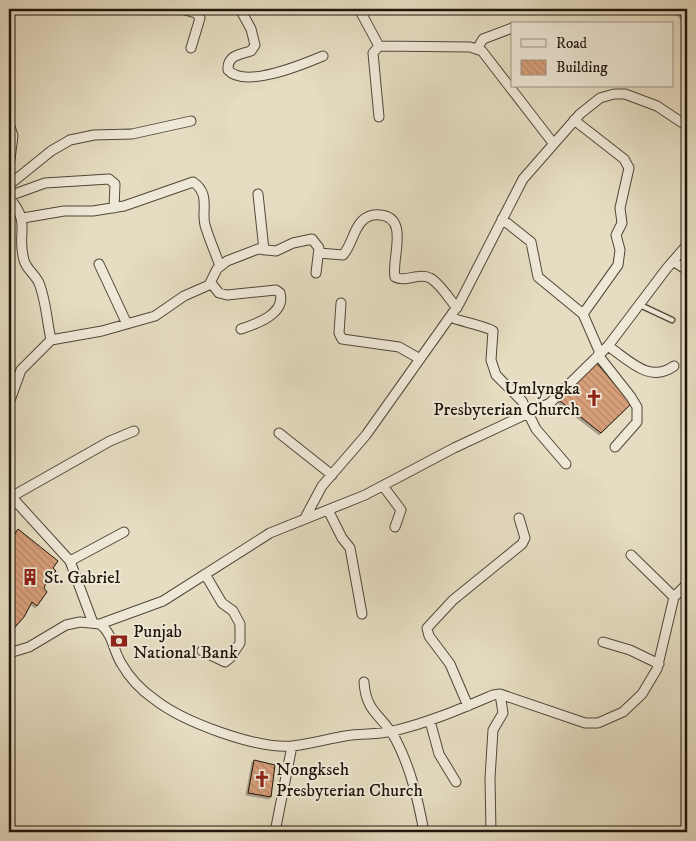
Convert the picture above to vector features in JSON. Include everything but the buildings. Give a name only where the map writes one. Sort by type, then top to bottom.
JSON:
[{"type":"street","points":[[181,9],[196,13],[200,18],[191,48]]},
{"type":"street","points":[[240,9],[251,29],[255,45],[251,51],[236,55],[229,62],[228,70],[234,75],[241,78],[269,74],[323,56]]},
{"type":"street","points":[[359,9],[379,46]]},
{"type":"street","points":[[477,49],[480,42],[486,38],[511,28]]},
{"type":"street","points":[[379,117],[373,53],[379,46],[431,45],[477,49],[553,143]]},
{"type":"street","points":[[305,518],[316,496],[332,474],[366,435],[457,308],[523,179],[574,120],[600,98],[620,94],[657,106],[687,126]]},
{"type":"street","points":[[574,120],[624,159],[628,168],[620,208],[622,223],[616,235],[620,250],[618,265],[583,314]]},
{"type":"street","points":[[9,185],[51,151],[70,140],[94,135],[132,134],[191,121]]},
{"type":"street","points":[[9,123],[13,136],[9,167]]},
{"type":"street","points":[[51,340],[41,290],[35,276],[24,263],[22,255],[23,218],[9,197],[45,183],[109,179],[115,184],[114,208]]},
{"type":"street","points":[[23,218],[64,211],[124,206],[191,182],[195,183],[206,203],[205,225],[220,266]]},
{"type":"street","points":[[258,194],[264,250]]},
{"type":"street","points":[[319,253],[343,255],[360,223],[372,215],[382,215],[394,223],[398,232],[394,267],[395,276],[399,279],[421,276],[430,278],[457,308]]},
{"type":"street","points":[[502,219],[531,242],[538,277],[583,314],[599,354],[637,407],[637,422],[615,447]]},
{"type":"street","points":[[9,403],[21,370],[51,340],[102,332],[161,313],[184,296],[211,283],[220,266],[249,252],[276,251],[307,238],[315,241],[319,253],[316,273]]},
{"type":"street","points":[[9,653],[29,647],[66,625],[96,623],[163,601],[270,533],[383,486],[454,448],[556,398],[608,346],[687,245]]},
{"type":"street","points":[[673,261],[687,270]]},
{"type":"street","points":[[99,264],[127,324]]},
{"type":"street","points":[[211,283],[219,293],[227,295],[276,290],[280,293],[281,298],[278,307],[268,318],[241,329]]},
{"type":"street","points":[[341,303],[339,333],[342,339],[399,347],[420,358]]},
{"type":"street","points":[[450,318],[468,324],[487,327],[493,331],[491,360],[493,371],[522,401],[536,429],[566,464]]},
{"type":"street","points":[[608,346],[643,371],[666,371],[674,366]]},
{"type":"street","points":[[134,431],[110,441],[10,495],[70,561],[96,623],[110,635],[125,669],[134,681],[155,700],[187,718],[229,735],[271,745],[292,746],[366,732],[391,732],[430,721],[500,694],[574,720],[598,723],[623,712],[642,694],[659,664],[674,597],[687,584]]},
{"type":"street","points":[[279,433],[332,474]]},
{"type":"street","points":[[383,486],[401,510],[401,515],[395,527]]},
{"type":"street","points":[[328,510],[342,538],[350,548],[362,614]]},
{"type":"street","points":[[468,706],[450,664],[429,636],[427,628],[453,600],[522,544],[525,538],[519,518]]},
{"type":"street","points":[[70,561],[124,532]]},
{"type":"street","points":[[631,555],[674,597]]},
{"type":"street","points":[[202,651],[225,662],[236,651],[242,634],[237,616],[222,603],[205,574]]},
{"type":"street","points":[[604,642],[630,650],[659,664]]},
{"type":"street","points":[[364,682],[364,697],[368,706],[391,732],[413,784],[424,832]]},
{"type":"street","points":[[491,832],[490,778],[494,730],[503,713],[500,694]]},
{"type":"street","points":[[430,721],[439,754],[456,782]]},
{"type":"street","points":[[275,832],[292,746]]},
{"type":"street","points":[[279,807],[277,822],[280,832]]},
{"type":"lane","points":[[640,305],[672,320]]},
{"type":"place","name":"Umlyngka Presbyterian Church","points":[[594,398]]},
{"type":"place","name":"St. Gabriel","points":[[30,577]]},
{"type":"place","name":"Punjab National Bank","points":[[119,641]]},
{"type":"place","name":"Nongkseh Presbyterian Church","points":[[262,779]]}]
